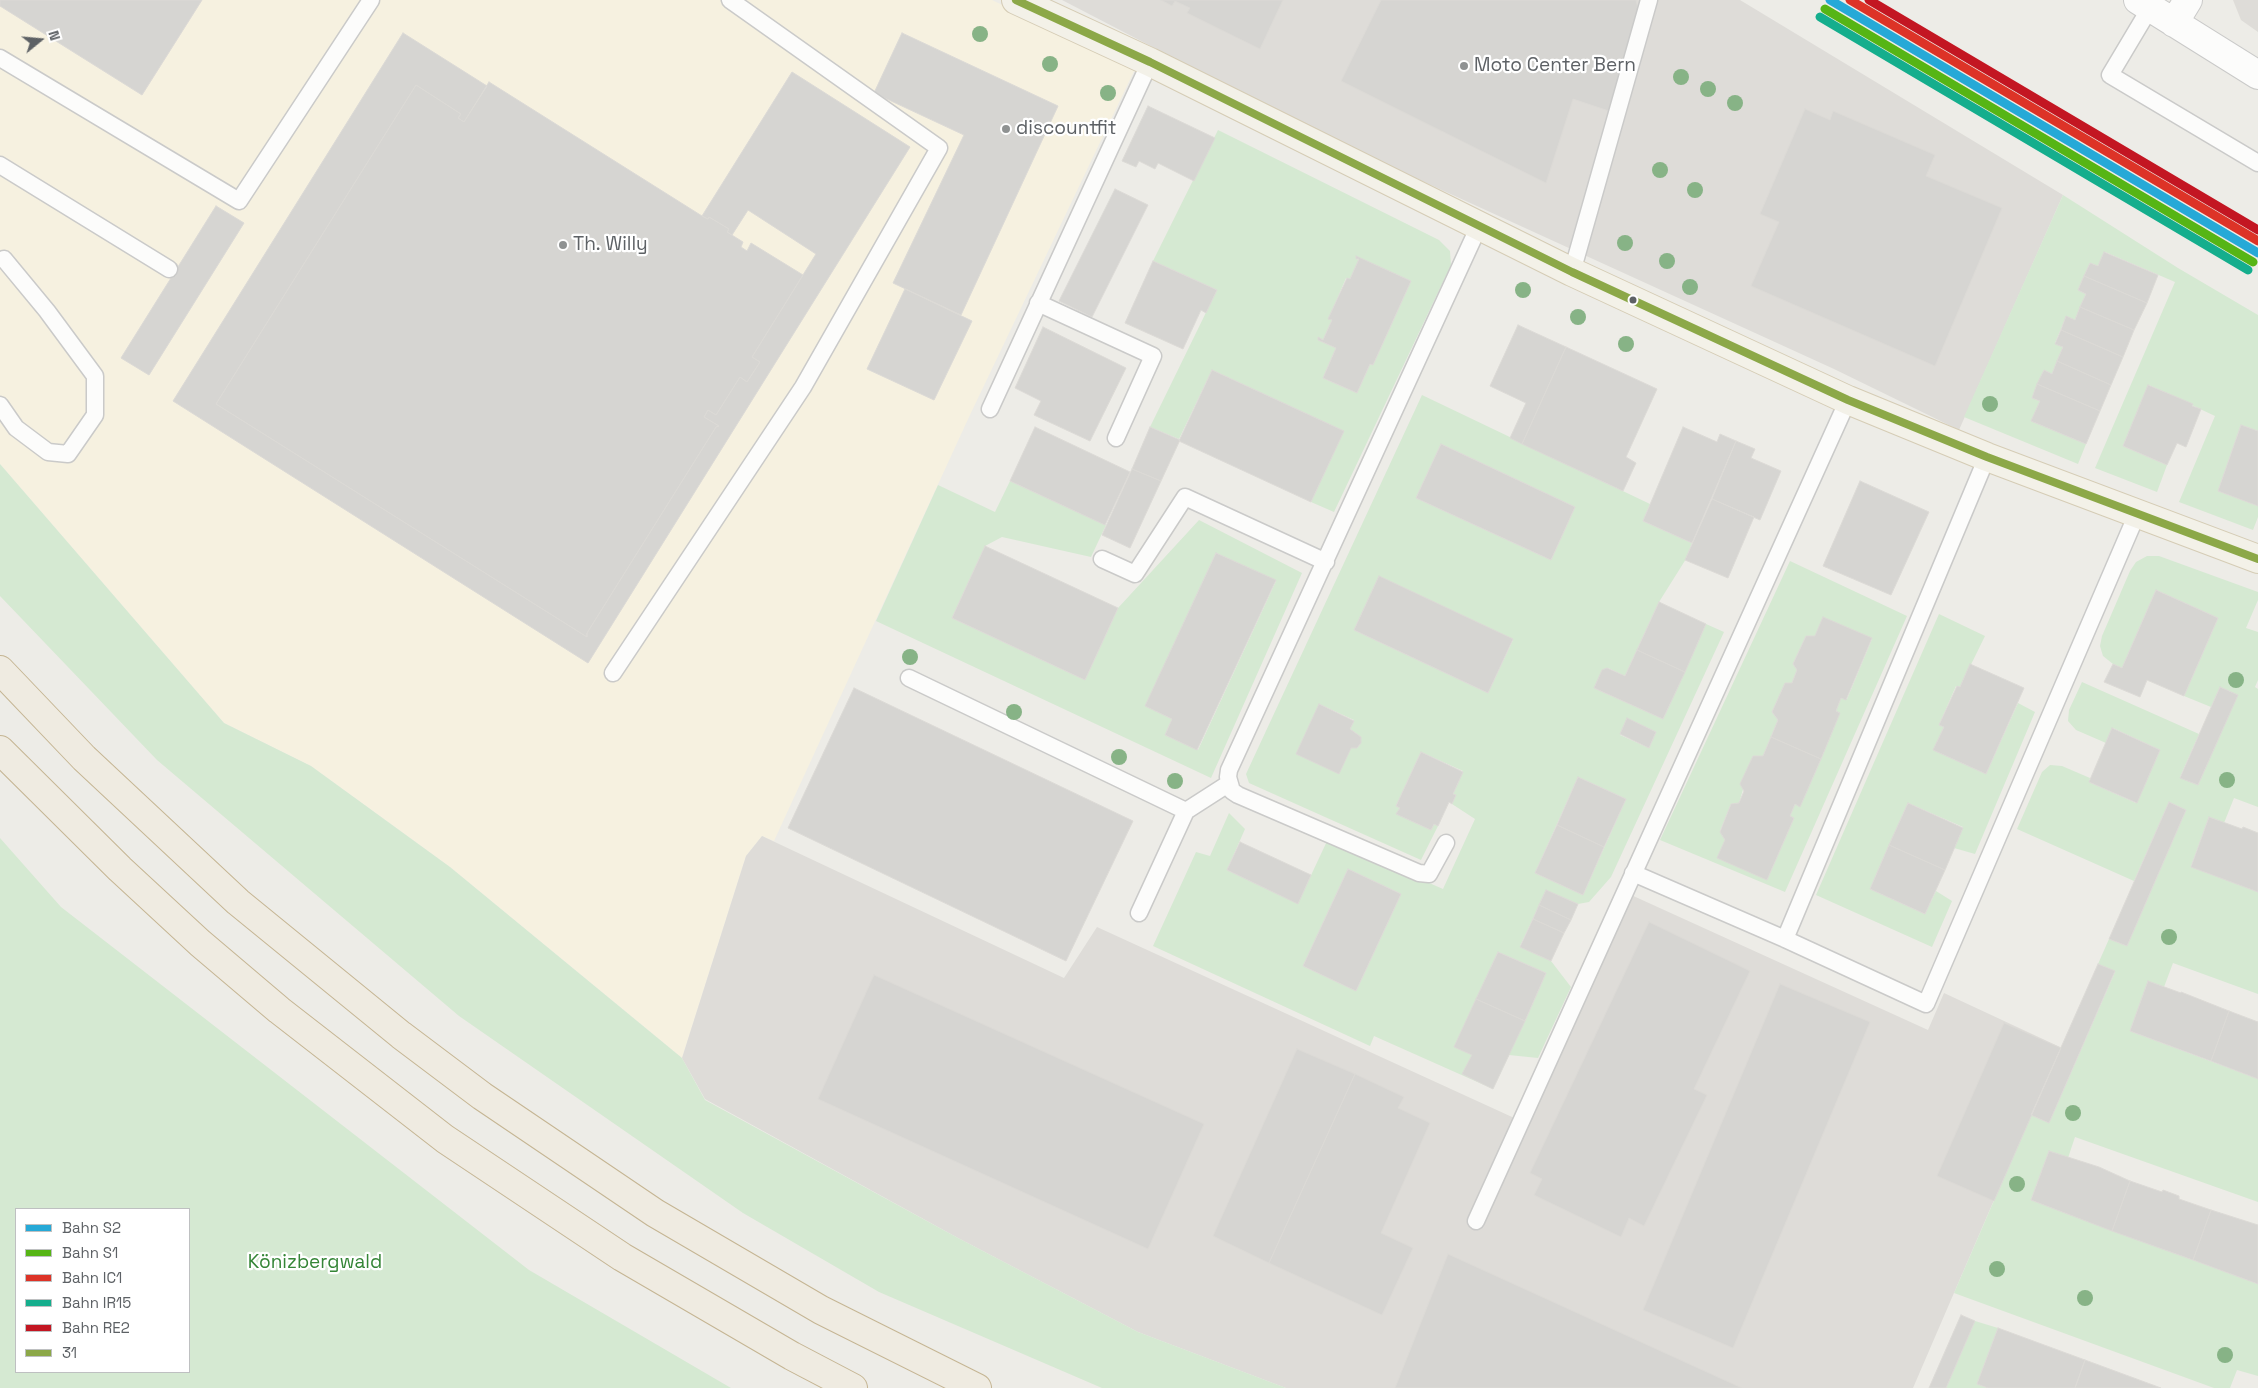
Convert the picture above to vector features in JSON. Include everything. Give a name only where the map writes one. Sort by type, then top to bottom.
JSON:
[{"type":"highway","points":[[0,670],[84,758],[238,902],[401,1035],[482,1096],[663,1217],[821,1310],[977,1388]]},
{"type":"highway","points":[[0,750],[120,870],[200,943],[279,1010],[438,1133],[622,1257],[717,1314],[853,1388]]},
{"type":"main road","points":[[1016,0],[1150,62],[1572,272],[1848,400],[1987,458],[2258,559]]},
{"type":"street","points":[[2174,23],[2188,0]]},
{"type":"street","points":[[2144,4],[2258,75]]},
{"type":"lane","points":[[0,58],[239,201],[371,0]]},
{"type":"lane","points":[[613,672],[803,388],[939,148],[730,0]]},
{"type":"lane","points":[[1572,272],[1650,0]]},
{"type":"lane","points":[[2144,4],[2110,75],[2258,163]]},
{"type":"lane","points":[[990,409],[1150,62]]},
{"type":"lane","points":[[0,165],[169,269]]},
{"type":"lane","points":[[1446,843],[1429,874],[1419,873],[1238,795],[1232,791],[1228,784],[1229,770],[1479,226]]},
{"type":"lane","points":[[0,405],[16,428],[48,452],[68,454],[95,415],[95,376],[47,311],[4,259]]},
{"type":"lane","points":[[1038,303],[1153,356],[1116,438]]},
{"type":"lane","points":[[1476,1221],[1848,400]]},
{"type":"lane","points":[[1785,939],[1987,458]]},
{"type":"lane","points":[[1102,559],[1135,574],[1185,497],[1326,562]]},
{"type":"lane","points":[[1633,873],[1785,939],[1926,1004],[2137,514]]},
{"type":"lane","points":[[909,678],[1186,812]]},
{"type":"lane","points":[[1139,914],[1186,812],[1228,784]]},
{"type":"shaded area","points":[[0,0],[992,0],[1135,69],[969,417],[774,841],[762,836],[746,856],[682,1058],[450,867],[311,766],[224,723],[0,464]]},
{"type":"shaded area","points":[[1062,0],[1740,0],[2063,195],[1959,430],[1834,369],[1330,139]]},
{"type":"shaded area","points":[[2233,0],[2258,0],[2258,32],[2241,20]]},
{"type":"shaded area","points":[[762,836],[1064,978],[1097,927],[1523,1122],[1629,894],[1928,1030],[1944,993],[2060,1047],[1913,1388],[1286,1388],[1138,1332],[958,1238],[705,1099],[682,1058],[746,856]]},
{"type":"green space","points":[[1218,130],[1439,240],[1450,251],[1451,265],[1334,512],[1311,502],[1343,431],[1212,370],[1179,439],[1150,427],[1217,290],[1153,261]],"holes":[[[1356,257],[1411,281],[1373,365],[1370,364],[1357,393],[1323,378],[1336,348],[1318,340],[1319,338],[1323,340],[1332,320],[1329,318],[1346,278],[1350,279],[1359,260]]]},
{"type":"green space","points":[[2063,195],[2178,268],[2258,315],[2258,431],[2241,425],[2218,491],[2258,506],[2258,517],[2253,530],[2179,502],[2215,416],[2149,385],[2123,446],[2167,465],[2157,492],[2095,468],[2175,282],[2105,252],[2098,266],[2090,263],[2078,290],[2086,294],[2075,320],[2066,317],[2055,343],[2063,347],[2052,374],[2044,370],[2032,398],[2040,401],[2032,421],[2086,444],[2078,464],[1964,417]]},
{"type":"green space","points":[[1422,395],[1650,504],[1643,521],[1692,543],[1686,559],[1659,602],[1625,676],[1608,668],[1603,670],[1594,688],[1663,719],[1706,624],[1724,632],[1611,877],[1589,902],[1578,904],[1546,891],[1520,946],[1551,961],[1571,987],[1538,1058],[1509,1055],[1493,1089],[1374,1036],[1370,1046],[1153,946],[1196,852],[1210,856],[1229,813],[1245,829],[1227,870],[1298,903],[1328,839],[1443,889],[1475,819],[1452,804],[1456,795],[1453,794],[1463,771],[1421,752],[1396,806],[1400,808],[1397,814],[1431,830],[1434,824],[1438,826],[1421,860],[1249,783],[1246,774]],"holes":[[[1441,444],[1575,507],[1551,560],[1416,498]],[[1379,577],[1513,640],[1488,693],[1354,630]],[[1319,704],[1354,720],[1350,729],[1361,737],[1361,743],[1357,748],[1351,748]],[[1627,719],[1656,732],[1649,748],[1620,735]],[[1578,777],[1626,799],[1583,895],[1535,873]],[[1348,869],[1401,894],[1356,991],[1303,966]],[[1498,952],[1546,973],[1525,1021],[1477,999]]]},
{"type":"green space","points":[[0,464],[224,723],[311,766],[450,867],[682,1058],[705,1100],[958,1238],[1138,1332],[1286,1388],[1102,1388],[879,1292],[743,1213],[459,1016],[157,760],[0,596]]},
{"type":"green space","points":[[1010,481],[1106,525],[1091,557],[1002,537],[985,546],[952,618],[1085,680],[1118,608],[1199,520],[1302,573],[1211,778],[876,621],[938,485],[995,512]],"holes":[[[1216,553],[1276,581],[1198,750],[1165,735],[1172,719],[1146,706]]]},
{"type":"green space","points":[[2147,556],[2159,556],[2258,592],[2258,600],[2246,628],[2258,632],[2258,680],[2255,687],[2258,689],[2258,807],[2234,798],[2224,823],[2209,817],[2191,866],[2258,892],[2258,994],[2173,963],[2164,987],[2148,982],[2130,1031],[2258,1079],[2258,1202],[2075,1137],[2068,1158],[2049,1151],[2031,1200],[2258,1284],[2258,1376],[2237,1370],[2230,1388],[2214,1388],[1954,1293],[2031,1115],[2049,1123],[2115,972],[2098,964],[2109,939],[2127,946],[2186,810],[2169,802],[2134,881],[2017,829],[2042,772],[2050,765],[2062,766],[2090,778],[2089,782],[2136,803],[2160,750],[2113,728],[2106,743],[2076,730],[2068,721],[2069,710],[2082,682],[2199,734],[2180,777],[2198,785],[2237,695],[2220,687],[2211,707],[2184,696],[2218,618],[2156,590],[2122,668],[2103,656],[2100,646],[2102,636],[2130,571],[2136,562]]},
{"type":"green space","points":[[1790,561],[1907,616],[1785,892],[1660,840]],"holes":[[[1806,636],[1872,639],[1847,699],[1841,698],[1836,711],[1839,713],[1821,759],[1800,806],[1795,804],[1790,816],[1794,818],[1767,880],[1725,840],[1720,831],[1731,804],[1739,803],[1753,756],[1763,756],[1778,720],[1772,712],[1785,684],[1792,683],[1797,670],[1793,664]]]},
{"type":"green space","points":[[1939,614],[1985,636],[1960,687],[1956,686],[1939,725],[1944,727],[1934,750],[1986,774],[2018,703],[2035,712],[1975,854],[1954,848],[1963,827],[1908,803],[1870,889],[1925,914],[1936,891],[1952,901],[1932,947],[1816,895]]},
{"type":"green space","name":"Könizbergwald","points":[[0,838],[61,907],[529,1270],[731,1388],[0,1388]]},
{"type":"green space","points":[[1975,1321],[1998,1328],[1977,1384],[1988,1388],[1946,1388]]},
{"type":"building","points":[[0,0],[202,0],[142,95],[0,6]]},
{"type":"building","points":[[1161,0],[1283,0],[1260,49],[1187,13],[1190,8],[1175,1],[1172,6]]},
{"type":"building","points":[[1381,0],[1636,0],[1639,12],[1612,112],[1573,99],[1546,183],[1341,81]]},
{"type":"building","points":[[403,33],[487,86],[464,122],[458,118],[461,114],[416,85],[216,404],[587,637],[587,633],[716,427],[719,426],[704,417],[708,410],[716,415],[740,377],[747,382],[760,362],[752,357],[816,254],[748,210],[732,235],[727,232],[729,229],[709,217],[708,219],[702,216],[792,72],[910,147],[588,663],[173,401]]},
{"type":"building","points":[[902,33],[1058,106],[961,315],[893,283],[964,135],[874,93]]},
{"type":"building","points":[[489,82],[702,216],[708,219],[709,217],[729,229],[727,232],[743,242],[741,247],[747,251],[751,243],[803,275],[752,357],[760,362],[747,382],[740,377],[716,415],[708,410],[704,417],[719,426],[716,427],[587,633],[587,637],[216,404],[416,85],[461,114],[458,118],[464,122]]},
{"type":"building","points":[[1148,106],[1215,138],[1194,181],[1158,163],[1155,169],[1139,161],[1136,167],[1122,161]]},
{"type":"building","points":[[1805,109],[1830,120],[1833,111],[1935,155],[1926,176],[2002,208],[1935,366],[1751,286],[1779,222],[1760,214]]},
{"type":"building","points":[[1115,189],[1148,205],[1092,317],[1059,301]]},
{"type":"building","points":[[216,206],[244,223],[149,375],[121,358]]},
{"type":"building","points":[[2104,252],[2158,275],[2147,303],[2084,276],[2090,263],[2098,266]]},
{"type":"building","points":[[1356,256],[1411,281],[1373,365],[1370,364],[1357,393],[1323,378],[1336,348],[1318,340],[1318,337],[1323,340],[1332,320],[1328,319],[1347,278],[1350,279],[1359,259],[1356,259]]},
{"type":"building","points":[[1153,261],[1217,290],[1206,313],[1201,310],[1183,349],[1125,323]]},
{"type":"building","points":[[2084,276],[2147,303],[2134,330],[2080,307],[2086,294],[2078,290]]},
{"type":"building","points":[[905,289],[972,321],[934,400],[867,369]]},
{"type":"building","points":[[2080,307],[2134,330],[2123,357],[2061,330],[2066,316],[2075,320]]},
{"type":"building","points":[[1518,325],[1566,347],[1522,444],[1510,438],[1526,403],[1490,386]]},
{"type":"building","points":[[1043,327],[1126,368],[1090,441],[1034,415],[1041,401],[1015,388]]},
{"type":"building","points":[[2061,330],[2123,357],[2111,385],[2057,361],[2063,347],[2055,344]]},
{"type":"building","points":[[1566,347],[1657,389],[1626,457],[1636,463],[1623,491],[1522,444]]},
{"type":"building","points":[[2057,361],[2111,385],[2100,411],[2037,384],[2044,370],[2052,374]]},
{"type":"building","points":[[1212,370],[1344,431],[1311,502],[1179,441]]},
{"type":"building","points":[[2037,384],[2100,411],[2086,444],[2031,421],[2040,401],[2032,398]]},
{"type":"building","points":[[2148,385],[2201,409],[2186,447],[2177,443],[2167,465],[2123,446]]},
{"type":"building","points":[[2241,425],[2258,431],[2258,506],[2218,491]]},
{"type":"building","points":[[1035,427],[1130,472],[1105,525],[1010,481]]},
{"type":"building","points":[[1150,427],[1180,440],[1161,481],[1132,469]]},
{"type":"building","points":[[1683,427],[1717,442],[1720,434],[1736,441],[1692,543],[1643,521]]},
{"type":"building","points":[[1736,441],[1755,449],[1751,458],[1781,471],[1760,520],[1712,499]]},
{"type":"building","points":[[1441,444],[1575,507],[1551,560],[1416,498]]},
{"type":"building","points":[[1132,469],[1161,481],[1130,548],[1102,535]]},
{"type":"building","points":[[1860,481],[1929,512],[1891,595],[1823,566]]},
{"type":"building","points":[[1712,499],[1754,517],[1728,578],[1685,560]]},
{"type":"building","points":[[985,546],[1118,608],[1085,680],[952,618]]},
{"type":"building","points":[[1216,553],[1276,580],[1197,750],[1165,735],[1172,719],[1145,706]]},
{"type":"building","points":[[1379,576],[1513,639],[1488,693],[1354,630]]},
{"type":"building","points":[[2156,590],[2218,618],[2184,696],[2147,680],[2140,697],[2104,682],[2113,664],[2122,668]]},
{"type":"building","points":[[1659,602],[1706,624],[1685,672],[1637,650]]},
{"type":"building","points":[[1823,617],[1872,638],[1846,700],[1841,698],[1836,711],[1840,713],[1821,759],[1771,737],[1778,720],[1772,712],[1785,683],[1792,683],[1797,670],[1793,664],[1806,636],[1815,636]]},
{"type":"building","points":[[1637,650],[1685,672],[1663,719],[1594,688],[1602,670],[1607,668],[1625,676]]},
{"type":"building","points":[[1970,664],[2024,688],[1986,774],[1933,750],[1944,727],[1939,725],[1957,686],[1960,687]]},
{"type":"building","points":[[2220,687],[2238,695],[2198,785],[2180,778]]},
{"type":"building","points":[[854,688],[1133,821],[1066,961],[788,828]]},
{"type":"building","points":[[1319,704],[1354,721],[1350,729],[1361,737],[1361,743],[1357,748],[1351,748],[1339,774],[1296,754]]},
{"type":"building","points":[[1627,718],[1656,732],[1649,748],[1620,734]]},
{"type":"building","points":[[2112,728],[2160,750],[2137,803],[2089,782]]},
{"type":"building","points":[[1771,737],[1821,759],[1800,807],[1795,804],[1790,816],[1794,818],[1767,880],[1717,858],[1725,840],[1720,832],[1731,804],[1739,803],[1744,791],[1740,784],[1753,756],[1763,756]]},
{"type":"building","points":[[1421,752],[1463,772],[1453,794],[1456,795],[1452,804],[1449,802],[1438,826],[1434,824],[1431,830],[1396,814],[1400,808],[1396,806]]},
{"type":"building","points":[[1578,777],[1626,799],[1604,847],[1557,825]]},
{"type":"building","points":[[2169,802],[2186,810],[2127,946],[2109,939]]},
{"type":"building","points":[[1908,803],[1963,828],[1945,870],[1889,845]]},
{"type":"building","points":[[2209,817],[2258,833],[2258,892],[2191,867]]},
{"type":"building","points":[[1557,825],[1604,847],[1583,895],[1535,873]]},
{"type":"building","points":[[1240,842],[1311,875],[1298,904],[1227,870]]},
{"type":"building","points":[[1889,845],[1945,870],[1925,914],[1870,889]]},
{"type":"building","points":[[1348,869],[1401,894],[1356,991],[1303,966]]},
{"type":"building","points":[[1546,890],[1578,904],[1571,920],[1539,905]]},
{"type":"building","points":[[1539,905],[1571,920],[1564,933],[1533,919]]},
{"type":"building","points":[[1533,919],[1564,933],[1551,961],[1520,947]]},
{"type":"building","points":[[1649,922],[1750,971],[1694,1089],[1707,1095],[1644,1226],[1629,1218],[1621,1237],[1534,1195],[1542,1179],[1530,1173]]},
{"type":"building","points":[[1498,952],[1546,973],[1525,1021],[1476,999]]},
{"type":"building","points":[[2098,964],[2115,971],[2049,1123],[2031,1115]]},
{"type":"building","points":[[874,975],[1204,1124],[1148,1249],[818,1099]]},
{"type":"building","points":[[2148,981],[2229,1011],[2211,1061],[2130,1031]]},
{"type":"building","points":[[1780,984],[1870,1022],[1733,1348],[1643,1310]]},
{"type":"building","points":[[1476,999],[1525,1021],[1493,1089],[1462,1074],[1472,1055],[1454,1047]]},
{"type":"building","points":[[2229,1011],[2258,1022],[2258,1079],[2211,1061]]},
{"type":"building","points":[[2004,1023],[2061,1048],[1994,1201],[1937,1176]]},
{"type":"building","points":[[1297,1049],[1355,1074],[1269,1263],[1213,1236]]},
{"type":"building","points":[[1355,1074],[1404,1097],[1398,1108],[1430,1123],[1381,1233],[1413,1248],[1382,1315],[1269,1263]]},
{"type":"building","points":[[2049,1151],[2099,1167],[2130,1181],[2112,1231],[2031,1200]]},
{"type":"building","points":[[2130,1181],[2162,1192],[2163,1190],[2179,1196],[2179,1199],[2211,1210],[2193,1260],[2112,1231]]},
{"type":"building","points":[[2211,1210],[2258,1225],[2258,1284],[2193,1260]]},
{"type":"building","points":[[1448,1254],[1742,1388],[1395,1388]]},
{"type":"building","points":[[1961,1315],[1975,1321],[1946,1388],[1929,1388]]},
{"type":"building","points":[[1998,1328],[2085,1360],[2075,1388],[1988,1388],[1977,1384]]},
{"type":"building","points":[[2085,1360],[2161,1388],[2075,1388]]},
{"type":"rail line","name":"S2","points":[[1830,0],[2258,253]]},
{"type":"rail line","name":"IC1","points":[[1850,0],[2258,241]]},
{"type":"rail line","name":"RE2","points":[[1869,0],[2258,230]]},
{"type":"rail line","name":"S1","points":[[1825,9],[2253,262]]},
{"type":"rail line","name":"IR15","points":[[1820,17],[2248,270]]},
{"type":"transit line","name":"31","points":[[1016,0],[1150,62],[1572,272],[1848,400],[1987,457],[2258,559]]},
{"type":"place","name":"Moto Center Bern","points":[[1464,66]]},
{"type":"place","name":"discountfit","points":[[1006,129]]},
{"type":"place","name":"Th. Willy","points":[[563,245]]}]
